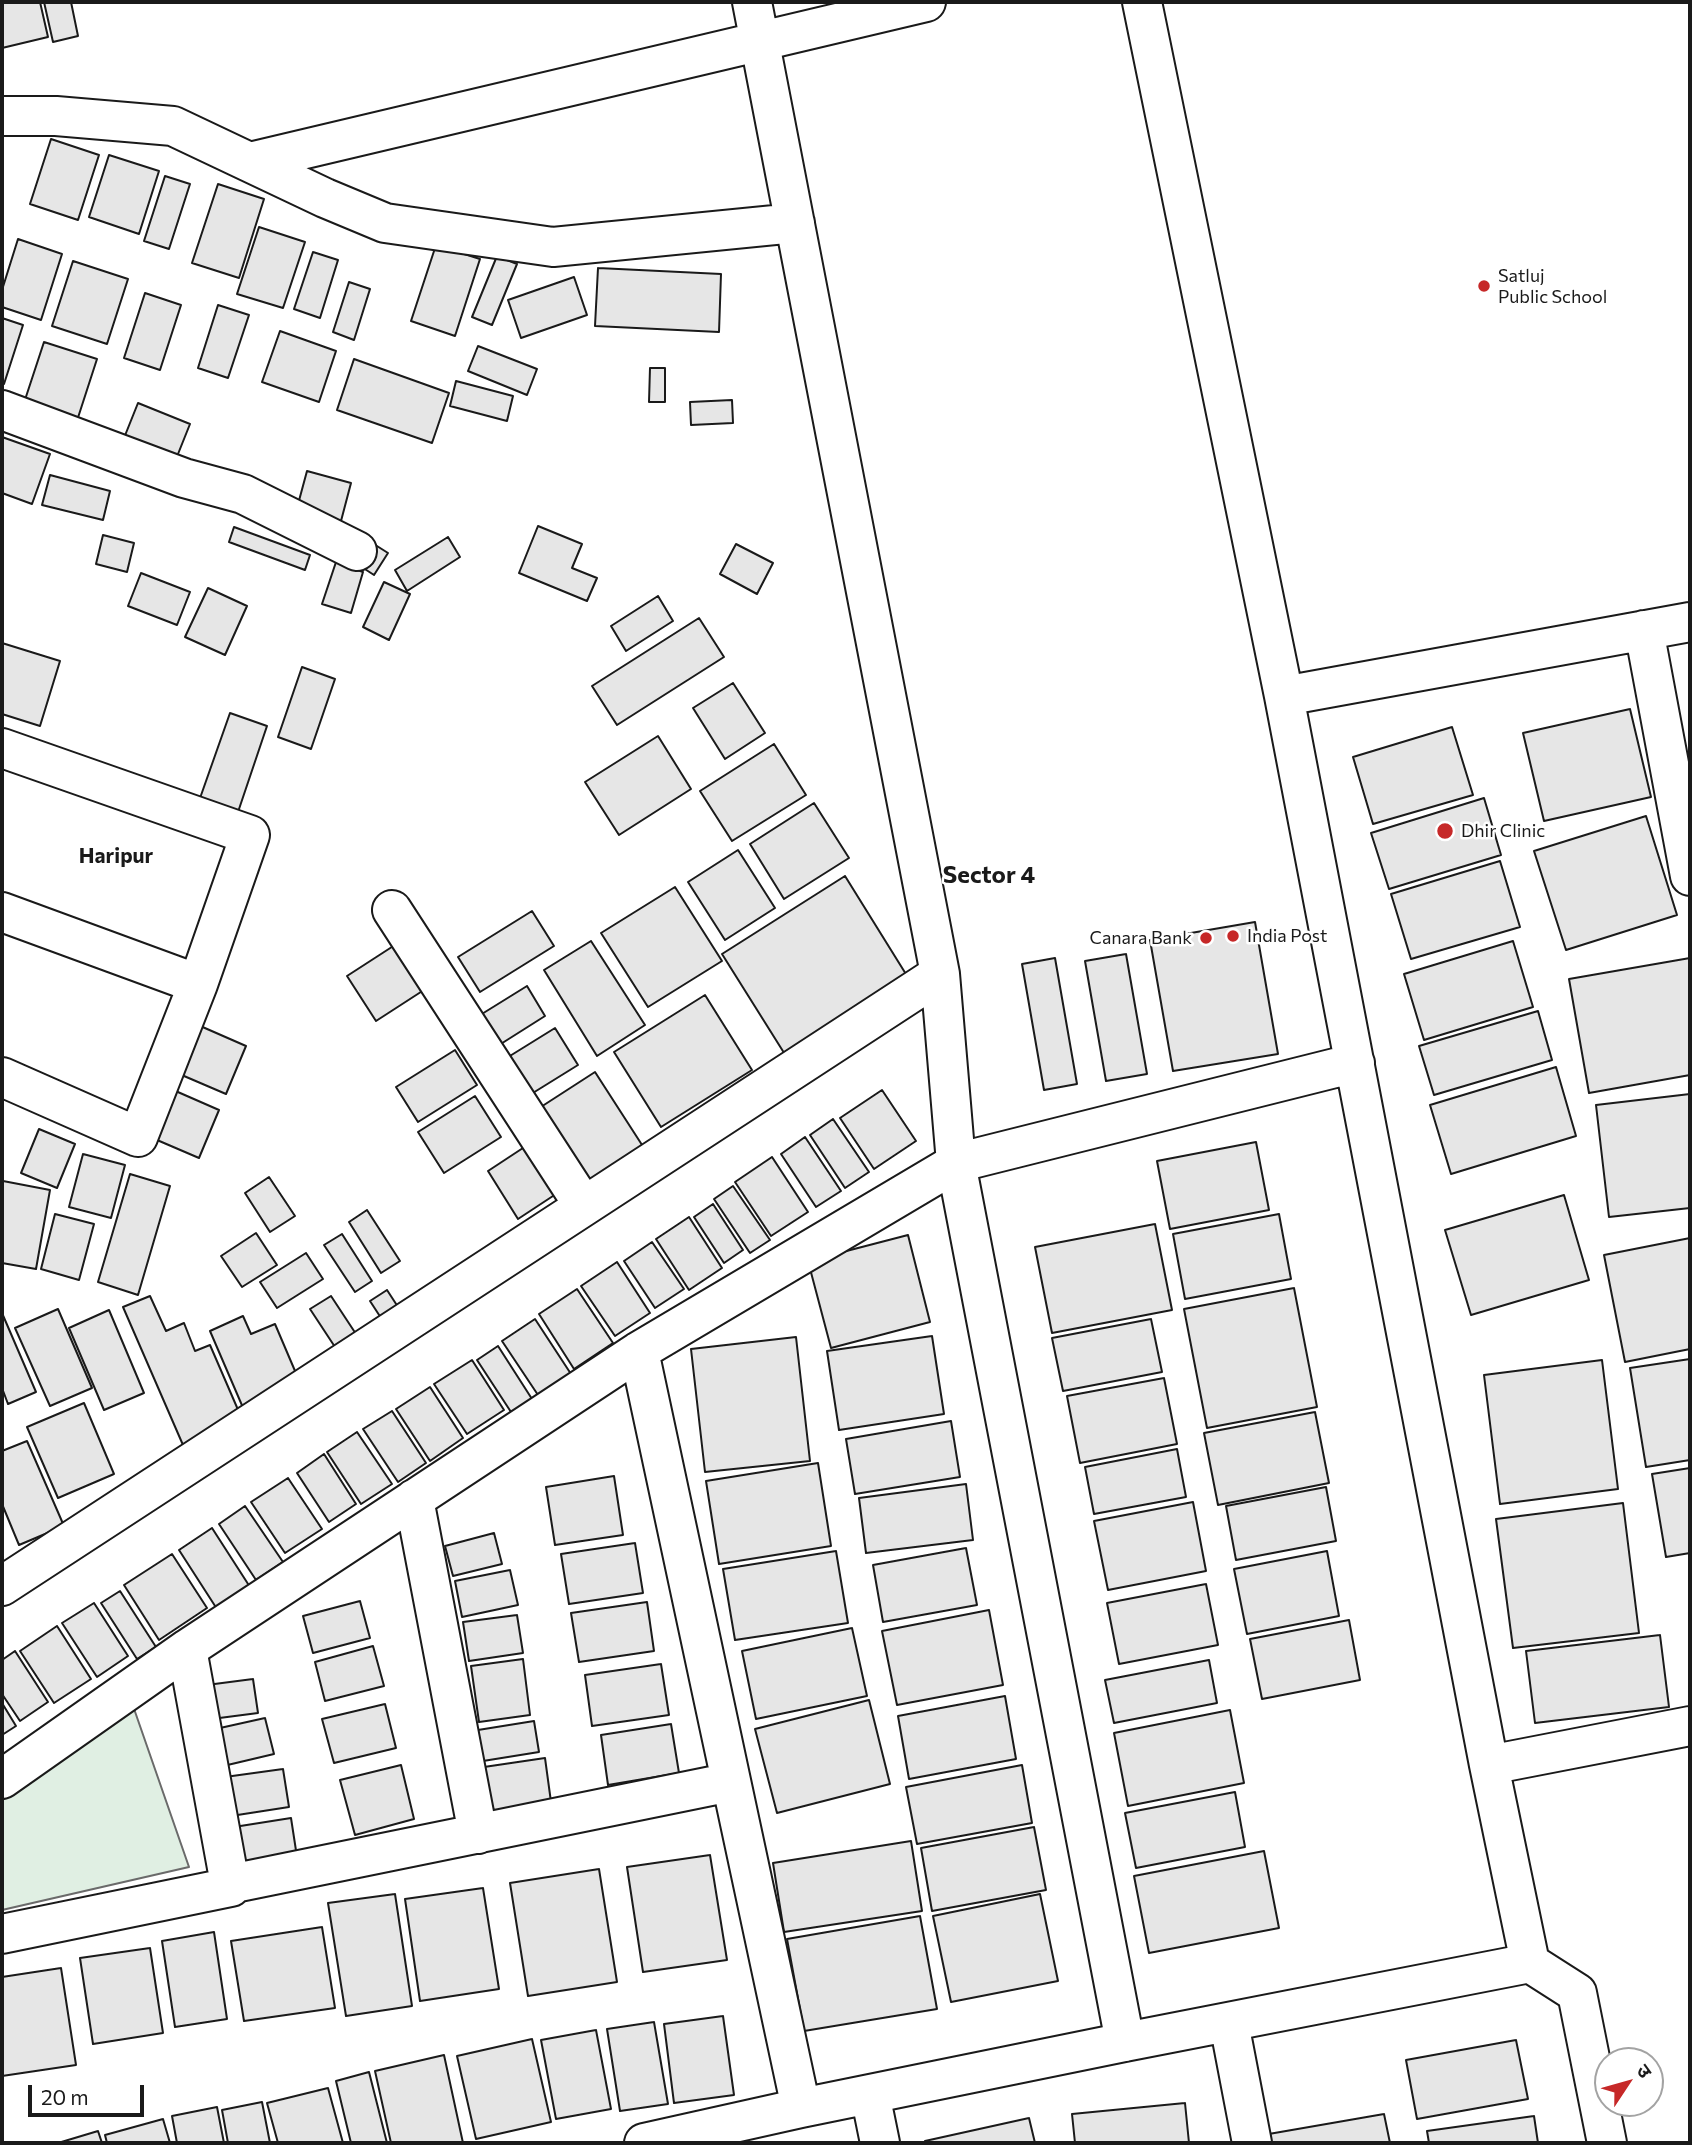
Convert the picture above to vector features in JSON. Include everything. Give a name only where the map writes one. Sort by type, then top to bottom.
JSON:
[{"type":"street","points":[[752,2],[940,974],[956,1163],[1125,2042]]},
{"type":"street","points":[[250,162],[926,2]]},
{"type":"street","points":[[1142,2],[1284,696],[1489,1765],[1530,1963]]},
{"type":"street","points":[[2,116],[56,116],[173,126],[325,198],[385,223],[553,247],[795,223]]},
{"type":"street","points":[[2,410],[184,478],[243,494],[357,551]]},
{"type":"street","points":[[1284,696],[1690,622]]},
{"type":"street","points":[[1644,629],[1690,876]]},
{"type":"street","points":[[2,748],[250,835],[198,985],[138,1137],[2,1077]]},
{"type":"street","points":[[392,910],[584,1206]]},
{"type":"street","points":[[2,912],[198,985]]},
{"type":"street","points":[[2,1586],[940,974]]},
{"type":"street","points":[[2,1779],[187,1649],[639,1351],[956,1163],[1355,1063]]},
{"type":"street","points":[[639,1351],[801,2108]]},
{"type":"street","points":[[414,1499],[478,1834]]},
{"type":"street","points":[[2,1934],[231,1887],[187,1649]]},
{"type":"street","points":[[1489,1765],[1690,1726]]},
{"type":"street","points":[[230,1884],[731,1782]]},
{"type":"street","points":[[644,2143],[1125,2042],[1530,1963],[1577,1993],[1607,2143]]},
{"type":"street","points":[[1229,2023],[1252,2143]]},
{"type":"street","points":[[870,2094],[880,2143]]},
{"type":"green space","points":[[132,1703],[189,1867],[2,1910],[2,1795]]},
{"type":"building","points":[[2,2],[40,2],[48,37],[2,48]]},
{"type":"building","points":[[44,2],[71,2],[78,36],[53,42]]},
{"type":"building","points":[[51,139],[99,155],[78,220],[30,204]]},
{"type":"building","points":[[109,155],[159,171],[139,234],[89,217]]},
{"type":"building","points":[[165,176],[190,184],[169,249],[144,241]]},
{"type":"building","points":[[218,184],[264,199],[239,278],[192,263]]},
{"type":"building","points":[[259,227],[305,242],[283,308],[237,294]]},
{"type":"building","points":[[18,239],[62,254],[41,320],[2,307],[2,290]]},
{"type":"building","points":[[436,245],[480,259],[455,336],[411,321]]},
{"type":"building","points":[[313,252],[338,260],[320,318],[294,309]]},
{"type":"building","points":[[497,256],[517,264],[492,325],[472,317]]},
{"type":"building","points":[[73,261],[128,279],[107,344],[52,326]]},
{"type":"building","points":[[598,268],[721,274],[719,332],[595,326]]},
{"type":"building","points":[[574,277],[587,315],[521,338],[508,300]]},
{"type":"building","points":[[349,282],[370,289],[354,340],[333,332]]},
{"type":"building","points":[[145,293],[181,305],[160,370],[124,358]]},
{"type":"building","points":[[218,305],[249,315],[228,378],[198,368]]},
{"type":"building","points":[[2,318],[23,325],[4,384],[2,383]]},
{"type":"building","points":[[280,331],[336,351],[319,402],[262,382]]},
{"type":"building","points":[[44,342],[97,359],[73,433],[20,415]]},
{"type":"building","points":[[478,346],[537,369],[527,395],[468,371]]},
{"type":"building","points":[[354,359],[449,393],[432,443],[337,410]]},
{"type":"building","points":[[650,368],[665,368],[665,402],[649,402]]},
{"type":"building","points":[[456,381],[513,396],[507,421],[450,406]]},
{"type":"building","points":[[732,400],[733,423],[691,425],[690,402]]},
{"type":"building","points":[[138,403],[190,424],[174,464],[122,443]]},
{"type":"building","points":[[2,437],[50,454],[32,504],[2,493]]},
{"type":"building","points":[[307,471],[351,483],[341,521],[297,508]]},
{"type":"building","points":[[50,475],[110,491],[103,520],[42,505]]},
{"type":"building","points":[[538,526],[582,544],[572,568],[597,578],[587,601],[519,573]]},
{"type":"building","points":[[234,527],[310,555],[305,570],[229,542]]},
{"type":"building","points":[[347,527],[388,553],[374,575],[334,549]]},
{"type":"building","points":[[103,535],[134,543],[127,572],[96,564]]},
{"type":"building","points":[[448,537],[460,557],[407,591],[395,570]]},
{"type":"building","points":[[736,544],[773,563],[757,594],[720,574]]},
{"type":"building","points":[[336,562],[363,572],[351,613],[322,604]]},
{"type":"building","points":[[141,573],[190,592],[177,625],[128,606]]},
{"type":"building","points":[[384,582],[410,594],[389,640],[363,627]]},
{"type":"building","points":[[208,588],[247,606],[225,655],[185,637]]},
{"type":"building","points":[[658,596],[673,621],[626,651],[611,626]]},
{"type":"building","points":[[699,618],[724,657],[617,725],[592,686]]},
{"type":"building","points":[[2,643],[60,661],[40,726],[2,714]]},
{"type":"building","points":[[302,667],[335,679],[311,749],[278,737]]},
{"type":"building","points":[[733,683],[765,733],[725,759],[693,708]]},
{"type":"building","points":[[1630,709],[1651,797],[1544,821],[1523,733]]},
{"type":"building","points":[[230,713],[267,726],[237,815],[199,801]]},
{"type":"building","points":[[1452,727],[1473,795],[1373,824],[1353,757]]},
{"type":"building","points":[[658,736],[691,789],[619,835],[585,782]]},
{"type":"building","points":[[774,744],[806,795],[732,841],[700,791]]},
{"type":"building","points":[[1484,798],[1501,855],[1389,889],[1371,833]]},
{"type":"building","points":[[814,803],[849,858],[784,899],[750,844]]},
{"type":"building","points":[[1646,816],[1677,915],[1566,950],[1534,851]]},
{"type":"building","points":[[738,850],[775,908],[725,940],[688,882]]},
{"type":"building","points":[[1500,861],[1520,927],[1411,959],[1391,894]]},
{"type":"building","points":[[845,876],[909,979],[786,1056],[722,954]]},
{"type":"building","points":[[675,887],[722,961],[648,1007],[601,933]]},
{"type":"building","points":[[532,911],[554,946],[480,992],[458,957]]},
{"type":"building","points":[[1255,922],[1278,1054],[1173,1071],[1150,940]]},
{"type":"building","points":[[591,941],[645,1025],[597,1056],[544,970]]},
{"type":"building","points":[[1513,941],[1533,1007],[1424,1040],[1404,974]]},
{"type":"building","points":[[398,943],[427,988],[376,1021],[347,976]]},
{"type":"building","points":[[1126,954],[1147,1074],[1106,1081],[1085,961]]},
{"type":"building","points":[[1055,958],[1077,1084],[1044,1090],[1022,964]]},
{"type":"building","points":[[1690,958],[1690,1075],[1589,1093],[1569,979]]},
{"type":"building","points":[[527,986],[545,1016],[496,1047],[477,1017]]},
{"type":"building","points":[[705,995],[752,1070],[661,1127],[614,1052]]},
{"type":"building","points":[[1538,1011],[1552,1060],[1434,1095],[1419,1046]]},
{"type":"building","points":[[198,1025],[246,1046],[226,1094],[177,1073]]},
{"type":"building","points":[[555,1028],[578,1065],[528,1096],[505,1059]]},
{"type":"building","points":[[455,1050],[477,1085],[418,1122],[396,1087]]},
{"type":"building","points":[[1556,1067],[1576,1136],[1451,1174],[1430,1105]]},
{"type":"building","points":[[595,1072],[644,1148],[578,1189],[530,1114]]},
{"type":"building","points":[[171,1089],[219,1110],[199,1158],[150,1137]]},
{"type":"building","points":[[882,1090],[916,1141],[874,1169],[840,1118]]},
{"type":"building","points":[[1690,1094],[1690,1208],[1609,1217],[1596,1105]]},
{"type":"building","points":[[475,1096],[501,1137],[444,1173],[418,1132]]},
{"type":"building","points":[[833,1119],[869,1172],[845,1188],[810,1135]]},
{"type":"building","points":[[39,1129],[75,1144],[57,1188],[21,1173]]},
{"type":"building","points":[[805,1137],[841,1191],[816,1207],[781,1154]]},
{"type":"building","points":[[1256,1142],[1269,1210],[1170,1229],[1157,1161]]},
{"type":"building","points":[[526,1146],[556,1194],[518,1219],[488,1171]]},
{"type":"building","points":[[83,1154],[125,1165],[111,1218],[69,1207]]},
{"type":"building","points":[[772,1157],[808,1212],[771,1236],[735,1182]]},
{"type":"building","points":[[130,1174],[170,1186],[138,1295],[98,1282]]},
{"type":"building","points":[[269,1177],[295,1216],[270,1232],[245,1193]]},
{"type":"building","points":[[3,1181],[50,1190],[36,1269],[2,1263]]},
{"type":"building","points":[[733,1186],[770,1240],[750,1253],[714,1199]]},
{"type":"building","points":[[1564,1195],[1589,1280],[1471,1315],[1445,1230]]},
{"type":"building","points":[[713,1204],[743,1250],[724,1263],[694,1217]]},
{"type":"building","points":[[367,1210],[400,1261],[381,1273],[349,1222]]},
{"type":"building","points":[[55,1214],[94,1224],[79,1280],[41,1269]]},
{"type":"building","points":[[1279,1214],[1291,1279],[1185,1299],[1173,1234]]},
{"type":"building","points":[[689,1217],[722,1268],[689,1290],[656,1239]]},
{"type":"building","points":[[1155,1224],[1172,1310],[1052,1333],[1035,1247]]},
{"type":"building","points":[[256,1233],[277,1265],[242,1287],[221,1256]]},
{"type":"building","points":[[342,1234],[372,1281],[355,1292],[324,1245]]},
{"type":"building","points":[[908,1235],[930,1322],[831,1348],[808,1261]]},
{"type":"building","points":[[1690,1238],[1690,1349],[1625,1362],[1604,1255]]},
{"type":"building","points":[[652,1242],[684,1289],[655,1308],[624,1261]]},
{"type":"building","points":[[306,1253],[323,1279],[277,1308],[260,1282]]},
{"type":"building","points":[[617,1262],[650,1313],[615,1336],[581,1286]]},
{"type":"building","points":[[1294,1288],[1317,1407],[1207,1428],[1184,1309]]},
{"type":"building","points":[[577,1289],[613,1343],[574,1369],[539,1314]]},
{"type":"building","points":[[387,1290],[400,1310],[383,1321],[370,1301]]},
{"type":"building","points":[[150,1296],[166,1331],[184,1323],[195,1351],[210,1345],[242,1419],[183,1445],[123,1307]]},
{"type":"building","points":[[331,1296],[356,1334],[335,1347],[310,1309]]},
{"type":"building","points":[[58,1309],[92,1388],[50,1406],[15,1328]]},
{"type":"building","points":[[109,1310],[144,1393],[104,1410],[69,1328]]},
{"type":"building","points":[[2,1313],[36,1392],[8,1404],[2,1388]]},
{"type":"building","points":[[243,1316],[251,1334],[275,1324],[301,1385],[244,1410],[210,1331]]},
{"type":"building","points":[[535,1319],[571,1374],[538,1395],[502,1341]]},
{"type":"building","points":[[1151,1319],[1162,1372],[1063,1391],[1052,1338]]},
{"type":"building","points":[[932,1336],[944,1414],[839,1430],[827,1351]]},
{"type":"building","points":[[796,1337],[810,1461],[705,1472],[691,1349]]},
{"type":"building","points":[[498,1346],[532,1399],[511,1412],[477,1360]]},
{"type":"building","points":[[1690,1359],[1690,1460],[1646,1467],[1630,1368]]},
{"type":"building","points":[[472,1360],[504,1410],[467,1434],[434,1384]]},
{"type":"building","points":[[1602,1360],[1618,1489],[1500,1504],[1484,1375]]},
{"type":"building","points":[[1164,1378],[1177,1444],[1080,1463],[1067,1396]]},
{"type":"building","points":[[430,1387],[463,1438],[430,1461],[396,1409]]},
{"type":"building","points":[[84,1403],[114,1474],[58,1498],[27,1427]]},
{"type":"building","points":[[392,1411],[426,1463],[398,1482],[363,1429]]},
{"type":"building","points":[[1315,1412],[1329,1483],[1218,1505],[1204,1433]]},
{"type":"building","points":[[951,1421],[960,1477],[855,1494],[846,1439]]},
{"type":"building","points":[[357,1432],[392,1484],[361,1504],[327,1452]]},
{"type":"building","points":[[27,1441],[64,1526],[19,1545],[2,1504],[2,1451]]},
{"type":"building","points":[[1177,1449],[1186,1497],[1094,1514],[1085,1467]]},
{"type":"building","points":[[324,1454],[356,1504],[329,1522],[297,1473]]},
{"type":"building","points":[[818,1463],[831,1546],[719,1564],[706,1481]]},
{"type":"building","points":[[1690,1468],[1690,1553],[1666,1557],[1652,1474]]},
{"type":"building","points":[[614,1476],[623,1535],[555,1545],[546,1487]]},
{"type":"building","points":[[288,1478],[322,1529],[285,1553],[251,1502]]},
{"type":"building","points":[[966,1484],[973,1540],[866,1553],[859,1498]]},
{"type":"building","points":[[1326,1487],[1336,1541],[1236,1560],[1226,1506]]},
{"type":"building","points":[[1193,1502],[1206,1571],[1108,1590],[1094,1521]]},
{"type":"building","points":[[1623,1503],[1639,1633],[1513,1648],[1496,1519]]},
{"type":"building","points":[[245,1506],[283,1562],[256,1580],[219,1524]]},
{"type":"building","points":[[212,1528],[250,1587],[217,1609],[179,1550]]},
{"type":"building","points":[[494,1533],[502,1564],[453,1576],[445,1546]]},
{"type":"building","points":[[635,1543],[643,1593],[569,1604],[561,1554]]},
{"type":"building","points":[[966,1548],[977,1605],[883,1622],[873,1565]]},
{"type":"building","points":[[836,1551],[848,1623],[735,1640],[723,1569]]},
{"type":"building","points":[[1327,1551],[1339,1616],[1247,1634],[1234,1569]]},
{"type":"building","points":[[172,1554],[207,1608],[159,1640],[124,1585]]},
{"type":"building","points":[[510,1570],[518,1605],[462,1617],[455,1581]]},
{"type":"building","points":[[1206,1584],[1218,1645],[1119,1664],[1107,1603]]},
{"type":"building","points":[[120,1591],[156,1647],[137,1659],[101,1603]]},
{"type":"building","points":[[360,1601],[370,1638],[313,1653],[303,1616]]},
{"type":"building","points":[[647,1602],[654,1651],[579,1662],[571,1613]]},
{"type":"building","points":[[94,1603],[128,1656],[97,1677],[62,1623]]},
{"type":"building","points":[[989,1610],[1003,1685],[897,1705],[882,1631]]},
{"type":"building","points":[[517,1615],[523,1653],[469,1661],[463,1622]]},
{"type":"building","points":[[1349,1620],[1360,1680],[1262,1699],[1250,1639]]},
{"type":"building","points":[[57,1626],[91,1679],[54,1703],[20,1651]]},
{"type":"building","points":[[852,1628],[867,1696],[756,1719],[742,1651]]},
{"type":"building","points":[[1660,1635],[1669,1707],[1535,1723],[1526,1651]]},
{"type":"building","points":[[373,1646],[384,1686],[325,1701],[315,1662]]},
{"type":"building","points":[[15,1651],[48,1702],[20,1721],[2,1694],[2,1660]]},
{"type":"building","points":[[523,1659],[530,1715],[479,1722],[471,1666]]},
{"type":"building","points":[[1209,1660],[1217,1703],[1114,1723],[1105,1680]]},
{"type":"building","points":[[661,1664],[669,1715],[592,1726],[585,1675]]},
{"type":"building","points":[[253,1679],[258,1713],[204,1720],[199,1686]]},
{"type":"building","points":[[1005,1696],[1016,1759],[909,1779],[898,1716]]},
{"type":"building","points":[[869,1700],[890,1784],[777,1813],[755,1729]]},
{"type":"building","points":[[2,1703],[16,1726],[2,1735]]},
{"type":"building","points":[[385,1704],[396,1748],[334,1763],[322,1719]]},
{"type":"building","points":[[1230,1710],[1244,1783],[1128,1806],[1114,1733]]},
{"type":"building","points":[[265,1718],[274,1754],[219,1767],[211,1730]]},
{"type":"building","points":[[534,1721],[539,1752],[483,1761],[478,1730]]},
{"type":"building","points":[[671,1724],[679,1773],[608,1785],[601,1735]]},
{"type":"building","points":[[545,1758],[551,1802],[491,1812],[484,1767]]},
{"type":"building","points":[[401,1765],[414,1819],[355,1835],[340,1780]]},
{"type":"building","points":[[1022,1765],[1032,1823],[917,1844],[906,1787]]},
{"type":"building","points":[[283,1769],[289,1807],[231,1816],[225,1777]]},
{"type":"building","points":[[1235,1792],[1245,1847],[1136,1868],[1125,1813]]},
{"type":"building","points":[[291,1818],[297,1857],[241,1866],[234,1827]]},
{"type":"building","points":[[1034,1827],[1046,1890],[932,1911],[921,1848]]},
{"type":"building","points":[[911,1841],[922,1911],[784,1932],[773,1863]]},
{"type":"building","points":[[1264,1851],[1279,1928],[1149,1953],[1134,1876]]},
{"type":"building","points":[[710,1855],[727,1960],[643,1972],[627,1867]]},
{"type":"building","points":[[599,1869],[617,1982],[528,1996],[510,1883]]},
{"type":"building","points":[[483,1888],[499,1989],[420,2001],[405,1899]]},
{"type":"building","points":[[395,1894],[412,2006],[346,2016],[328,1903]]},
{"type":"building","points":[[1040,1894],[1058,1981],[951,2002],[933,1916]]},
{"type":"building","points":[[920,1916],[937,2009],[804,2031],[787,1939]]},
{"type":"building","points":[[322,1927],[335,2008],[244,2021],[231,1941]]},
{"type":"building","points":[[214,1932],[227,2019],[175,2027],[162,1941]]},
{"type":"building","points":[[150,1948],[163,2033],[93,2044],[80,1958]]},
{"type":"building","points":[[61,1968],[76,2065],[2,2076],[2,1977]]},
{"type":"building","points":[[723,2016],[734,2095],[674,2103],[664,2024]]},
{"type":"building","points":[[654,2022],[668,2104],[620,2111],[607,2029]]},
{"type":"building","points":[[596,2030],[611,2109],[556,2119],[541,2040]]},
{"type":"building","points":[[532,2039],[551,2122],[476,2139],[457,2056]]},
{"type":"building","points":[[1516,2040],[1528,2099],[1417,2119],[1406,2060]]},
{"type":"building","points":[[444,2055],[463,2143],[391,2143],[375,2071]]},
{"type":"building","points":[[369,2072],[387,2143],[351,2143],[336,2081]]},
{"type":"building","points":[[328,2088],[343,2143],[278,2143],[267,2103]]},
{"type":"building","points":[[262,2102],[270,2143],[228,2143],[222,2110]]},
{"type":"building","points":[[1185,2103],[1189,2143],[1075,2143],[1072,2114]]},
{"type":"building","points":[[217,2107],[224,2143],[177,2143],[172,2116]]},
{"type":"building","points":[[1384,2114],[1390,2143],[1264,2143],[1263,2135]]},
{"type":"building","points":[[1534,2116],[1538,2143],[1429,2143],[1427,2131]]},
{"type":"building","points":[[1029,2118],[1035,2143],[925,2143],[925,2141]]},
{"type":"building","points":[[163,2119],[170,2143],[107,2143],[105,2135]]},
{"type":"building","points":[[98,2131],[102,2143],[58,2143]]},
{"type":"place","name":"Satluj Public School","points":[[1484,286]]},
{"type":"place","name":"Dhir Clinic","points":[[1445,831]]},
{"type":"place","name":"India Post","points":[[1233,936]]},
{"type":"place","name":"Canara Bank","points":[[1206,938]]},
{"type":"district","name":"Haripur","points":[[116,856]]},
{"type":"district","name":"Sector 4","points":[[989,875]]}]
